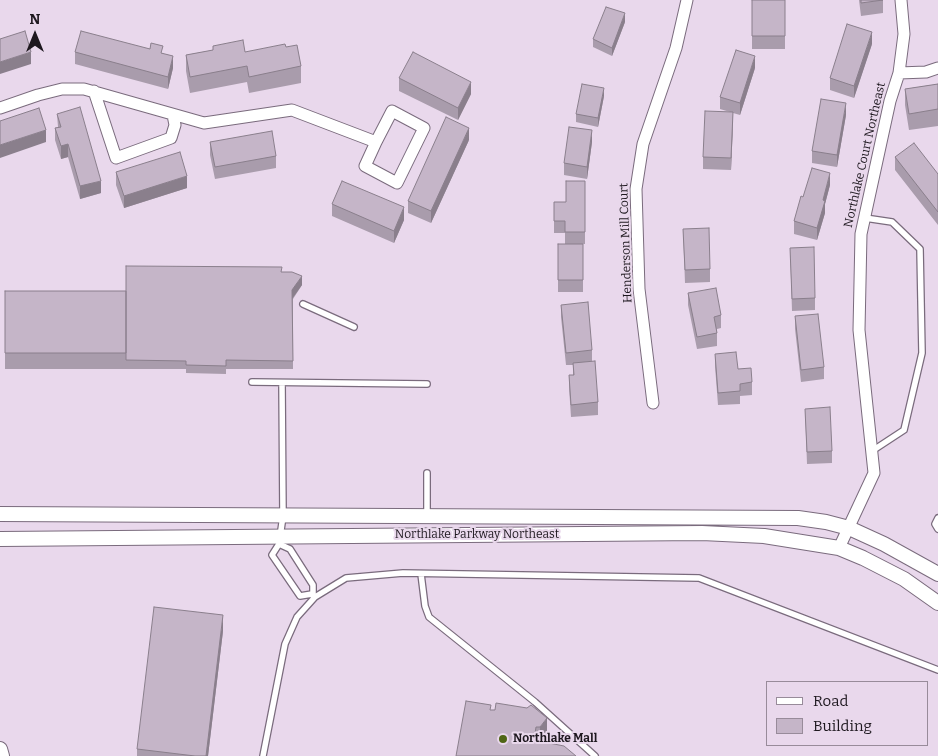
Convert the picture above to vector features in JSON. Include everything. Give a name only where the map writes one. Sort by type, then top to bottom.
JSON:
[{"type":"street","name":"Henderson Mill Court","points":[[653,403],[639,289],[636,188],[643,144],[676,48],[687,0]]},
{"type":"street","name":"Northlake Court Northeast","points":[[839,548],[874,473],[859,330],[861,234],[890,101],[899,73],[904,34],[901,0]]},
{"type":"street","points":[[899,73],[926,72],[938,68]]},
{"type":"street","points":[[0,108],[62,89],[84,89],[204,123],[292,110],[376,142]]},
{"type":"street","points":[[94,91],[116,158],[171,138],[175,125],[173,115]]},
{"type":"street","points":[[392,111],[424,128],[396,184],[365,166],[376,142],[392,111]]},
{"type":"street","name":"Northlake Parkway Northeast","points":[[0,514],[798,518],[849,528],[884,544],[938,574]]},
{"type":"street","name":"Northlake Parkway Northeast","points":[[0,539],[279,540],[702,533],[764,536],[839,548],[904,579],[938,603]]},
{"type":"street","points":[[0,749],[2,756]]},
{"type":"lane","points":[[865,218],[892,222],[920,249],[921,287],[922,353],[904,430],[871,451]]},
{"type":"lane","points":[[303,304],[354,327]]},
{"type":"lane","points":[[252,382],[427,384]]},
{"type":"lane","points":[[282,383],[283,516],[279,540],[272,555],[300,596],[313,595],[346,578],[403,573],[699,578],[938,670]]},
{"type":"lane","points":[[427,516],[428,473]]},
{"type":"lane","points":[[938,518],[935,524],[938,530]]},
{"type":"lane","points":[[264,756],[285,644],[297,617],[313,595],[314,585],[290,549],[279,540]]},
{"type":"lane","points":[[421,574],[425,606],[429,617],[535,702],[595,756]]},
{"type":"building","points":[[752,0],[785,0],[785,36],[752,36]]},
{"type":"building","points":[[861,0],[883,0],[861,3]]},
{"type":"building","points":[[606,7],[625,13],[612,48],[593,39]]},
{"type":"building","points":[[847,24],[872,32],[854,86],[830,78]]},
{"type":"building","points":[[25,31],[31,52],[0,62],[0,39]]},
{"type":"building","points":[[81,31],[150,49],[151,43],[163,46],[161,53],[173,56],[168,77],[75,52]]},
{"type":"building","points":[[243,40],[245,52],[285,44],[286,47],[297,45],[301,66],[249,77],[247,66],[190,77],[186,55],[213,50],[213,46]]},
{"type":"building","points":[[736,50],[755,56],[740,103],[720,97]]},
{"type":"building","points":[[413,52],[471,82],[458,108],[399,78]]},
{"type":"building","points":[[582,84],[604,88],[598,118],[576,114]]},
{"type":"building","points":[[938,84],[938,109],[909,114],[905,89]]},
{"type":"building","points":[[821,99],[846,103],[837,155],[812,151]]},
{"type":"building","points":[[80,107],[101,181],[80,186],[68,144],[61,146],[55,128],[61,127],[57,114]]},
{"type":"building","points":[[39,108],[46,130],[0,145],[0,121]]},
{"type":"building","points":[[705,111],[733,112],[731,158],[703,157]]},
{"type":"building","points":[[446,117],[469,128],[431,211],[408,201]]},
{"type":"building","points":[[569,127],[592,130],[587,167],[564,163]]},
{"type":"building","points":[[272,131],[276,156],[215,167],[210,142]]},
{"type":"building","points":[[914,143],[938,174],[938,212],[895,157]]},
{"type":"building","points":[[180,152],[187,176],[124,196],[116,172]]},
{"type":"building","points":[[812,168],[830,173],[823,200],[825,201],[817,228],[794,221]]},
{"type":"building","points":[[342,181],[404,207],[394,231],[332,204]]},
{"type":"building","points":[[566,181],[585,181],[585,232],[565,232],[565,221],[554,221],[554,202],[566,202]]},
{"type":"building","points":[[709,228],[710,269],[685,270],[683,229]]},
{"type":"building","points":[[558,244],[583,244],[583,280],[558,280]]},
{"type":"building","points":[[814,247],[815,298],[792,299],[790,248]]},
{"type":"building","points":[[126,266],[282,267],[281,272],[292,272],[302,276],[292,290],[293,361],[226,360],[226,366],[186,365],[186,361],[126,360]]},
{"type":"building","points":[[716,288],[721,315],[714,317],[717,333],[697,337],[688,293]]},
{"type":"building","points":[[5,291],[126,291],[126,353],[5,353]]},
{"type":"building","points":[[588,302],[592,350],[566,353],[561,305]]},
{"type":"building","points":[[818,314],[824,367],[801,370],[795,316]]},
{"type":"building","points":[[736,352],[738,369],[751,368],[752,382],[740,384],[740,391],[718,393],[715,354]]},
{"type":"building","points":[[595,361],[598,402],[571,405],[569,375],[574,375],[573,363]]},
{"type":"building","points":[[830,407],[832,451],[807,452],[805,409]]},
{"type":"building","points":[[154,607],[223,615],[206,756],[137,749]]},
{"type":"building","points":[[466,701],[491,705],[490,710],[495,710],[496,703],[527,708],[531,705],[547,718],[540,727],[536,727],[534,740],[564,746],[576,756],[456,756]]},
{"type":"place","name":"Northlake Mall","points":[[503,739]]}]
